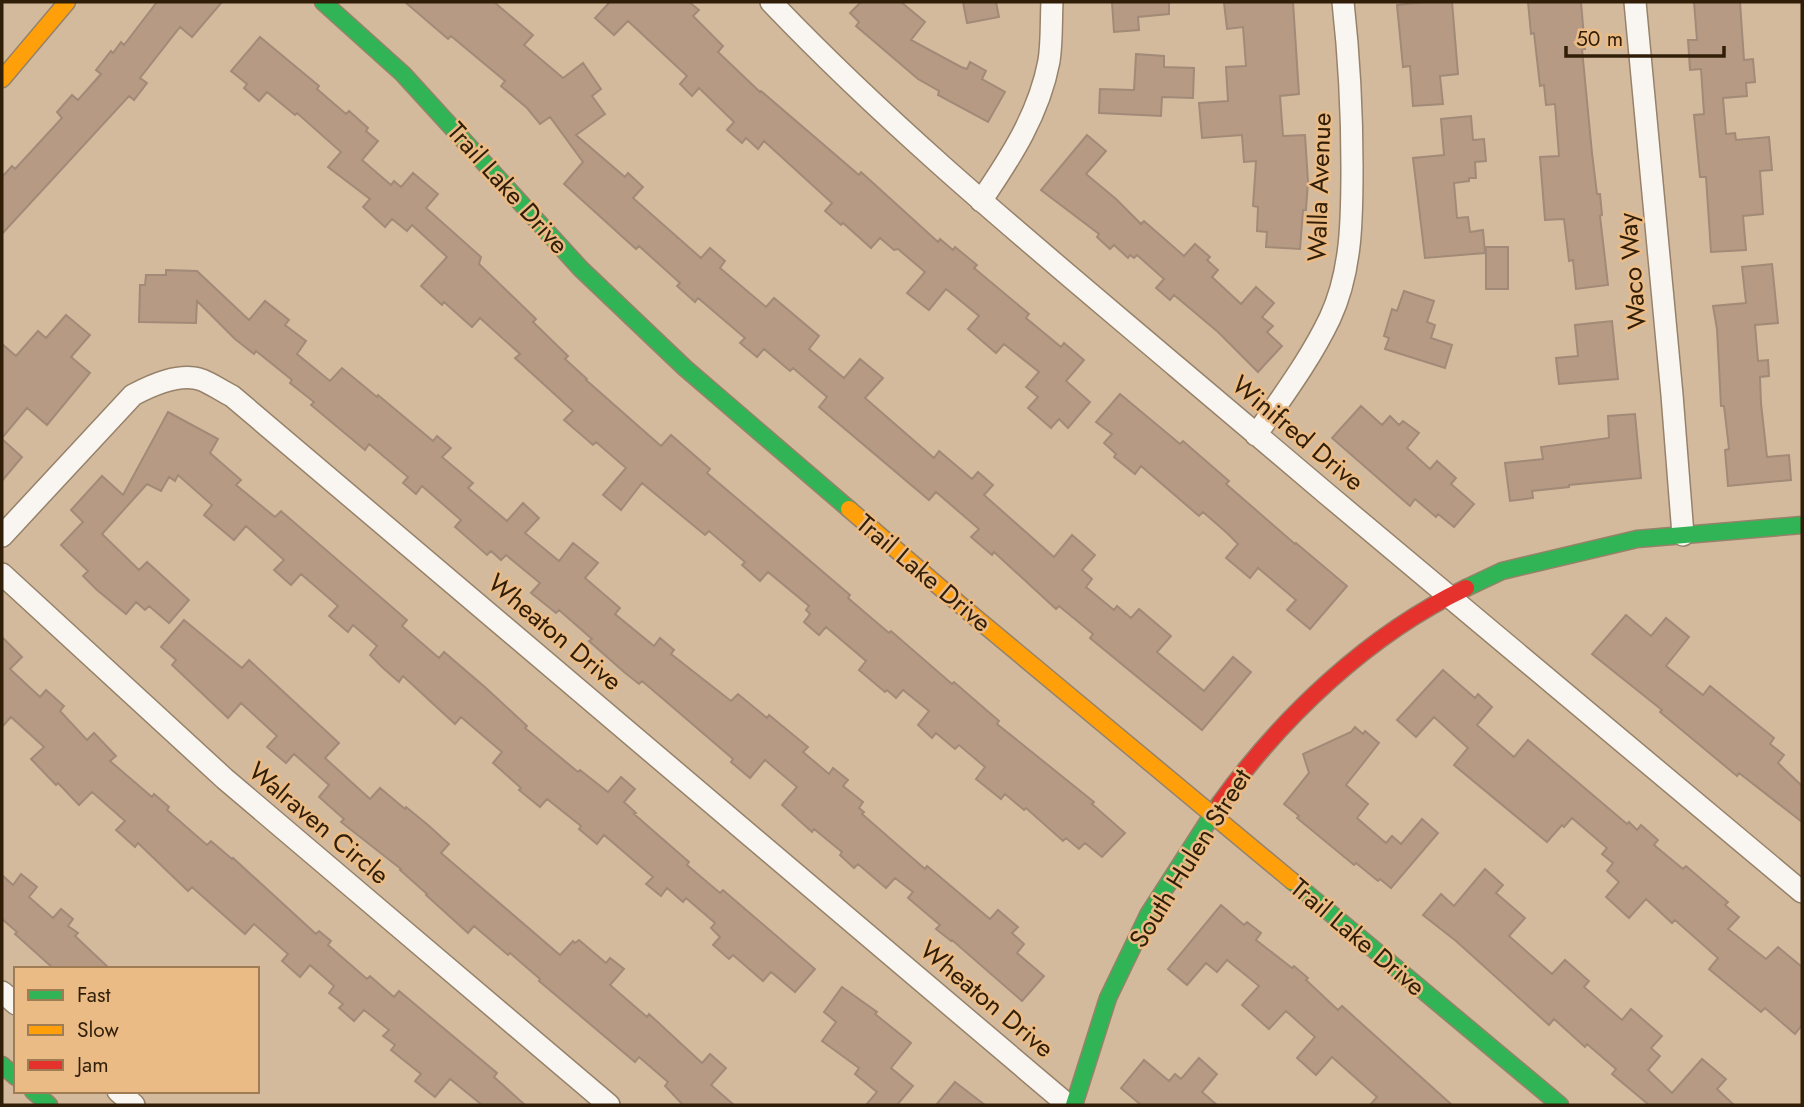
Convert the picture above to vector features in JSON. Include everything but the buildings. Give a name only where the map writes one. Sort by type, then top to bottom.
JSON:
[{"type":"street","points":[[2,79],[67,2]]},
{"type":"street","name":"Trail Lake Drive","points":[[323,2],[403,74],[582,269],[685,368],[964,608],[1560,1105]]},
{"type":"street","name":"Winifred Drive","points":[[771,2],[817,50],[981,201],[1802,892]]},
{"type":"street","points":[[981,201],[1014,152],[1038,104],[1049,60],[1052,2]]},
{"type":"street","name":"Walla Avenue","points":[[1256,435],[1309,358],[1331,316],[1346,271],[1352,218],[1352,134],[1343,2]]},
{"type":"street","name":"Waco Way","points":[[1635,2],[1683,535]]},
{"type":"street","name":"Wheaton Drive","points":[[2,536],[133,395],[154,384],[190,378],[202,380],[232,396],[1068,1105]]},
{"type":"street","name":"South Hulen Street","points":[[1074,1105],[1108,998],[1148,915],[1213,813],[1246,767],[1328,682],[1356,658],[1449,596],[1502,571],[1637,539],[1802,525]]},
{"type":"street","name":"Walraven Circle","points":[[2,575],[225,779],[608,1105]]},
{"type":"street","points":[[35,1093],[49,1105]]},
{"type":"street","points":[[120,1093],[134,1105]]},
{"type":"traffic: fast","points":[[323,2],[403,74],[581,269],[685,368],[849,509]]},
{"type":"traffic: fast","points":[[1466,588],[1502,571],[1637,539],[1802,525]]},
{"type":"traffic: fast","points":[[1074,1105],[1108,998],[1148,915],[1220,803]]},
{"type":"traffic: fast","points":[[1292,881],[1560,1105]]},
{"type":"traffic: fast","points":[[2,1065],[14,1075]]},
{"type":"traffic: fast","points":[[35,1093],[49,1105]]},
{"type":"traffic: slow","points":[[2,79],[67,2]]},
{"type":"traffic: slow","points":[[849,509],[1292,881]]},
{"type":"traffic: jam","points":[[1220,803],[1271,740],[1330,680],[1395,629],[1466,588]]}]
